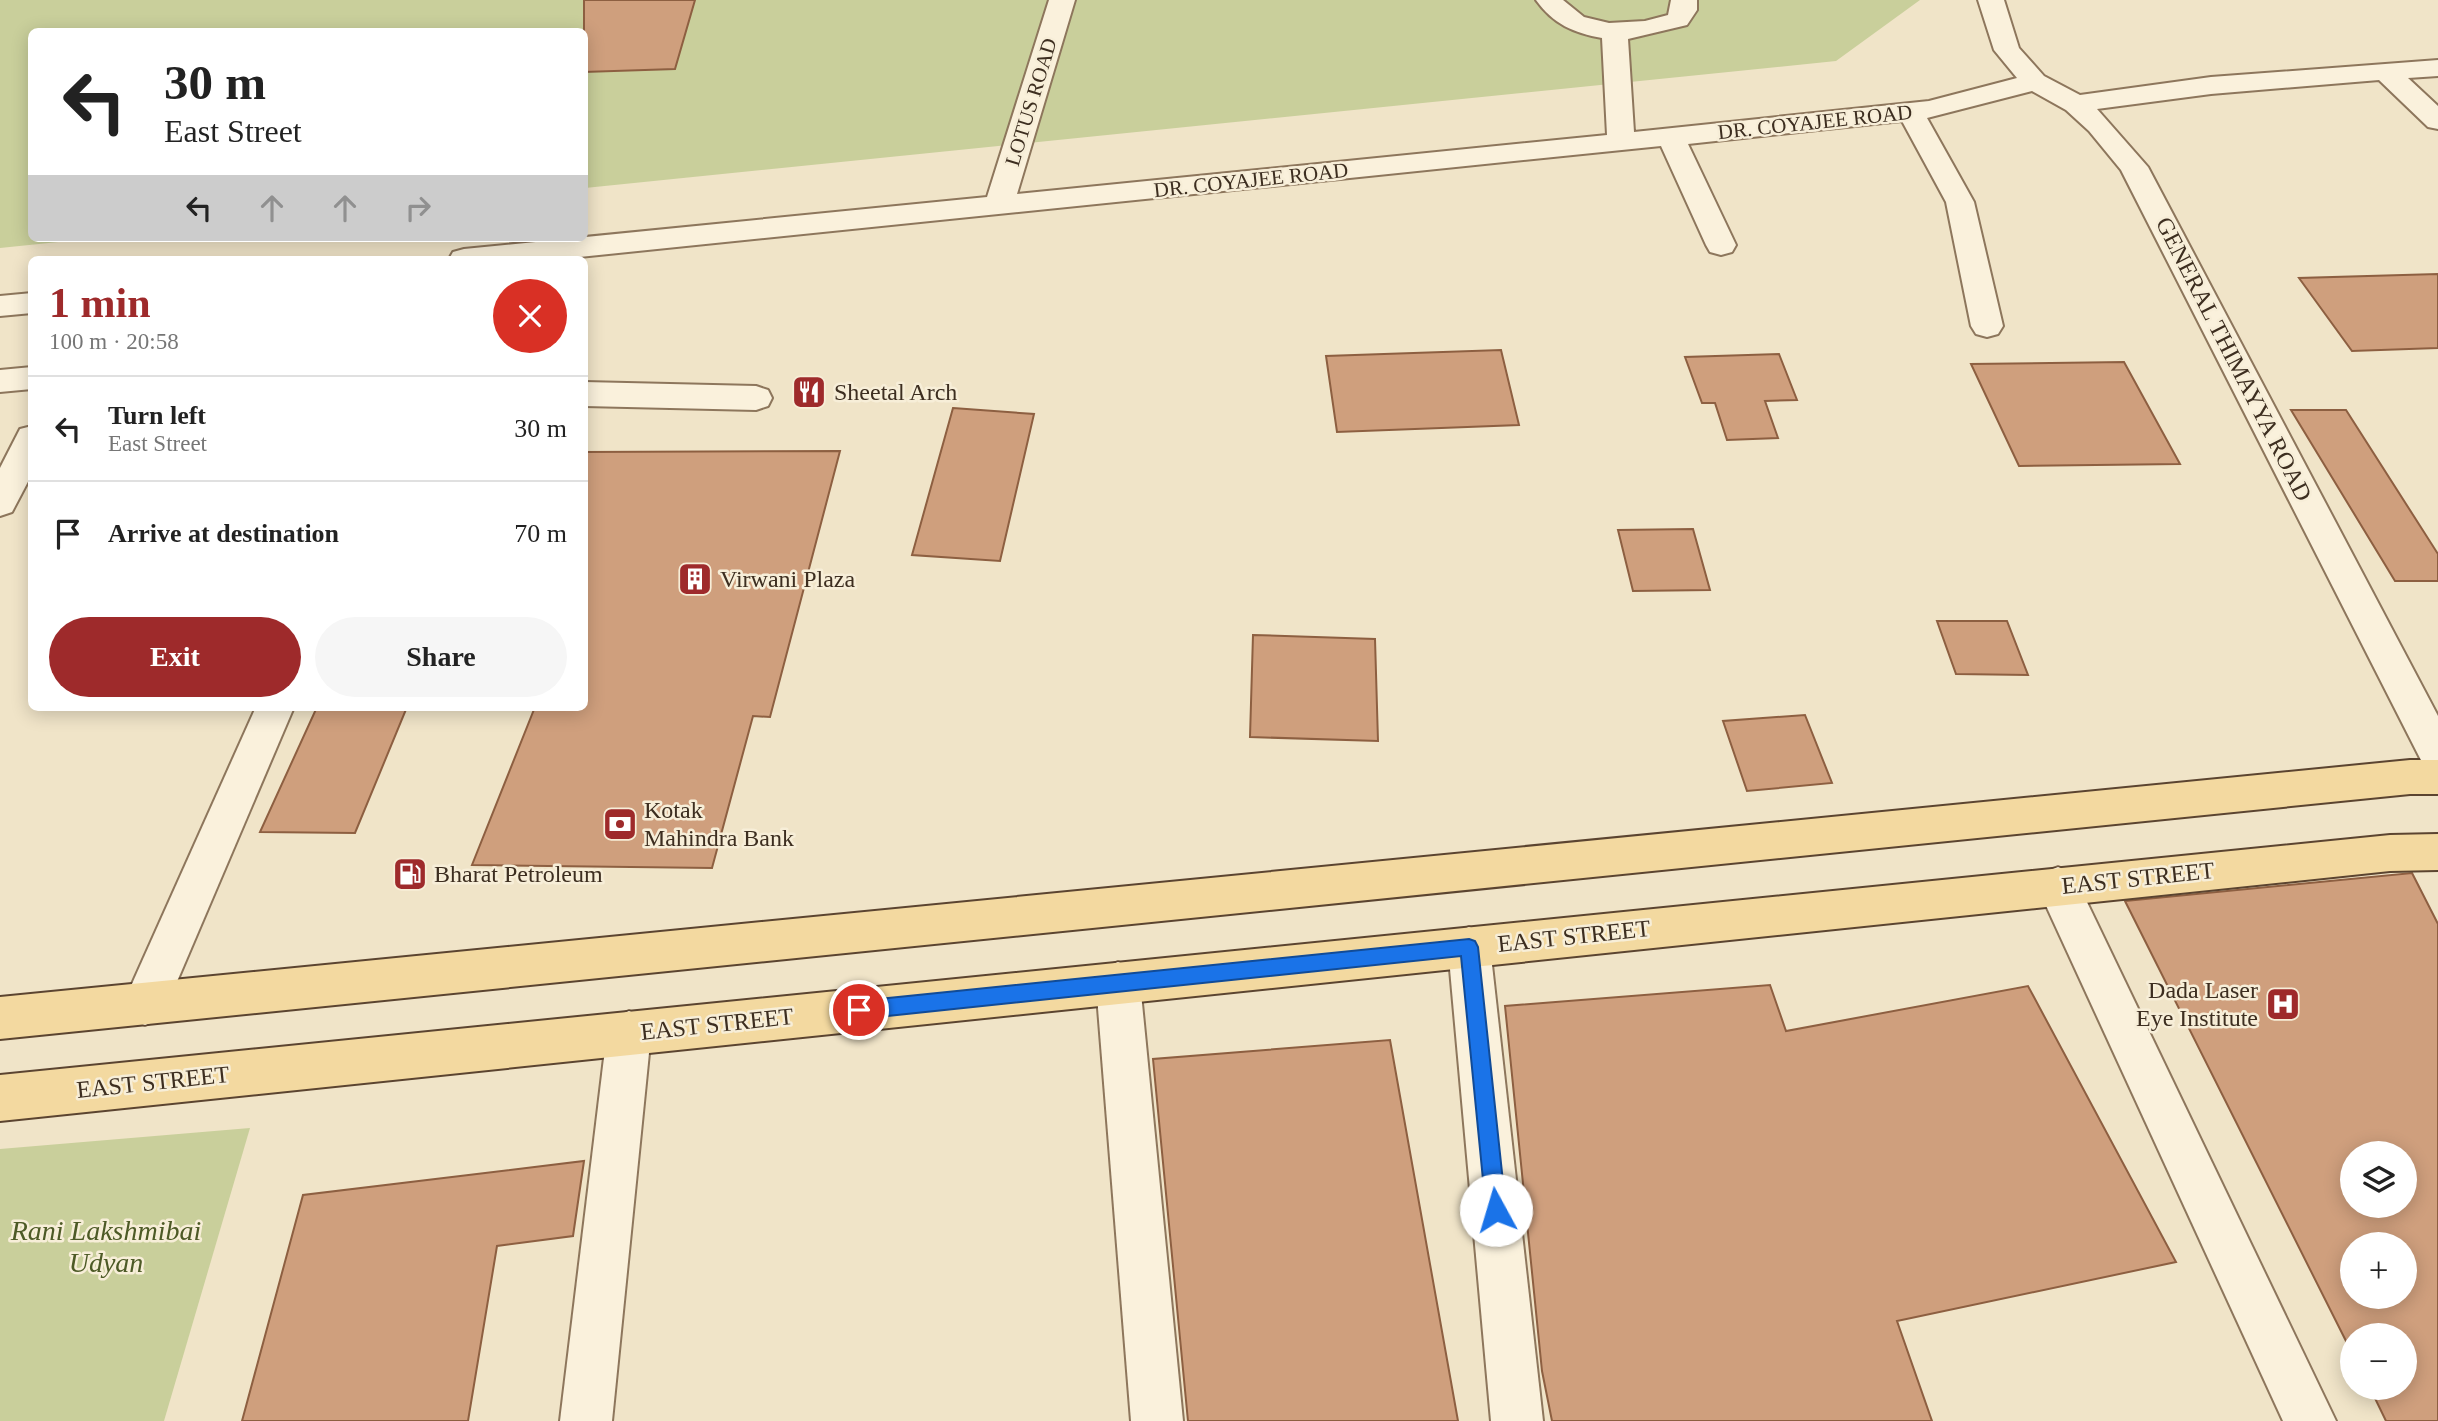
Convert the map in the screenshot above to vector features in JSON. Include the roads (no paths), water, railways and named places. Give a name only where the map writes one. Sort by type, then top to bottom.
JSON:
[{"type":"main road","points":[[0,1018],[2410,777],[2438,777]]},
{"type":"main road","name":"EAST STREET","points":[[0,1098],[2058,886],[2390,853],[2438,852]]},
{"type":"street","name":"LOTUS ROAD","points":[[999,205],[1062,0]]},
{"type":"street","points":[[1549,0],[1568,18],[1615,32],[1642,31],[1678,20],[1684,10],[1684,0]]},
{"type":"street","name":"GENERAL THIMAYYA ROAD","points":[[1991,0],[2007,50],[2035,82],[2076,104],[2099,125],[2134,167],[2438,754]]},
{"type":"street","points":[[1615,32],[1621,142]]},
{"type":"street","points":[[2076,104],[2148,91],[2438,68]]},
{"type":"street","points":[[2386,72],[2438,121]]},
{"type":"street","name":"DR. COYAJEE ROAD","points":[[525,256],[565,254],[999,205],[1910,111],[2035,82]]},
{"type":"street","points":[[1910,111],[1959,202],[1987,326]]},
{"type":"street","points":[[1671,137],[1721,244]]},
{"type":"street","points":[[0,306],[28,303]]},
{"type":"street","points":[[0,381],[28,378]]},
{"type":"street","points":[[588,394],[756,397]]},
{"type":"street","points":[[0,503],[28,447]]},
{"type":"street","points":[[145,1004],[273,711]]},
{"type":"street","points":[[2058,886],[2310,1421]]},
{"type":"street","points":[[1469,947],[1517,1421]]},
{"type":"street","points":[[1118,983],[1157,1421]]},
{"type":"street","points":[[586,1421],[629,1033]]},
{"type":"place","name":"Sheetal Arch","points":[[809,392]]},
{"type":"place","name":"Virwani Plaza","points":[[695,579]]},
{"type":"place","name":"Kotak Mahindra Bank","points":[[620,824]]},
{"type":"place","name":"Bharat Petroleum","points":[[410,874]]},
{"type":"place","name":"Dada Laser Eye Institute","points":[[2283,1004]]},
{"type":"park label","name":"Rani Lakshmibai Udyan","points":[[106,1246]]}]
